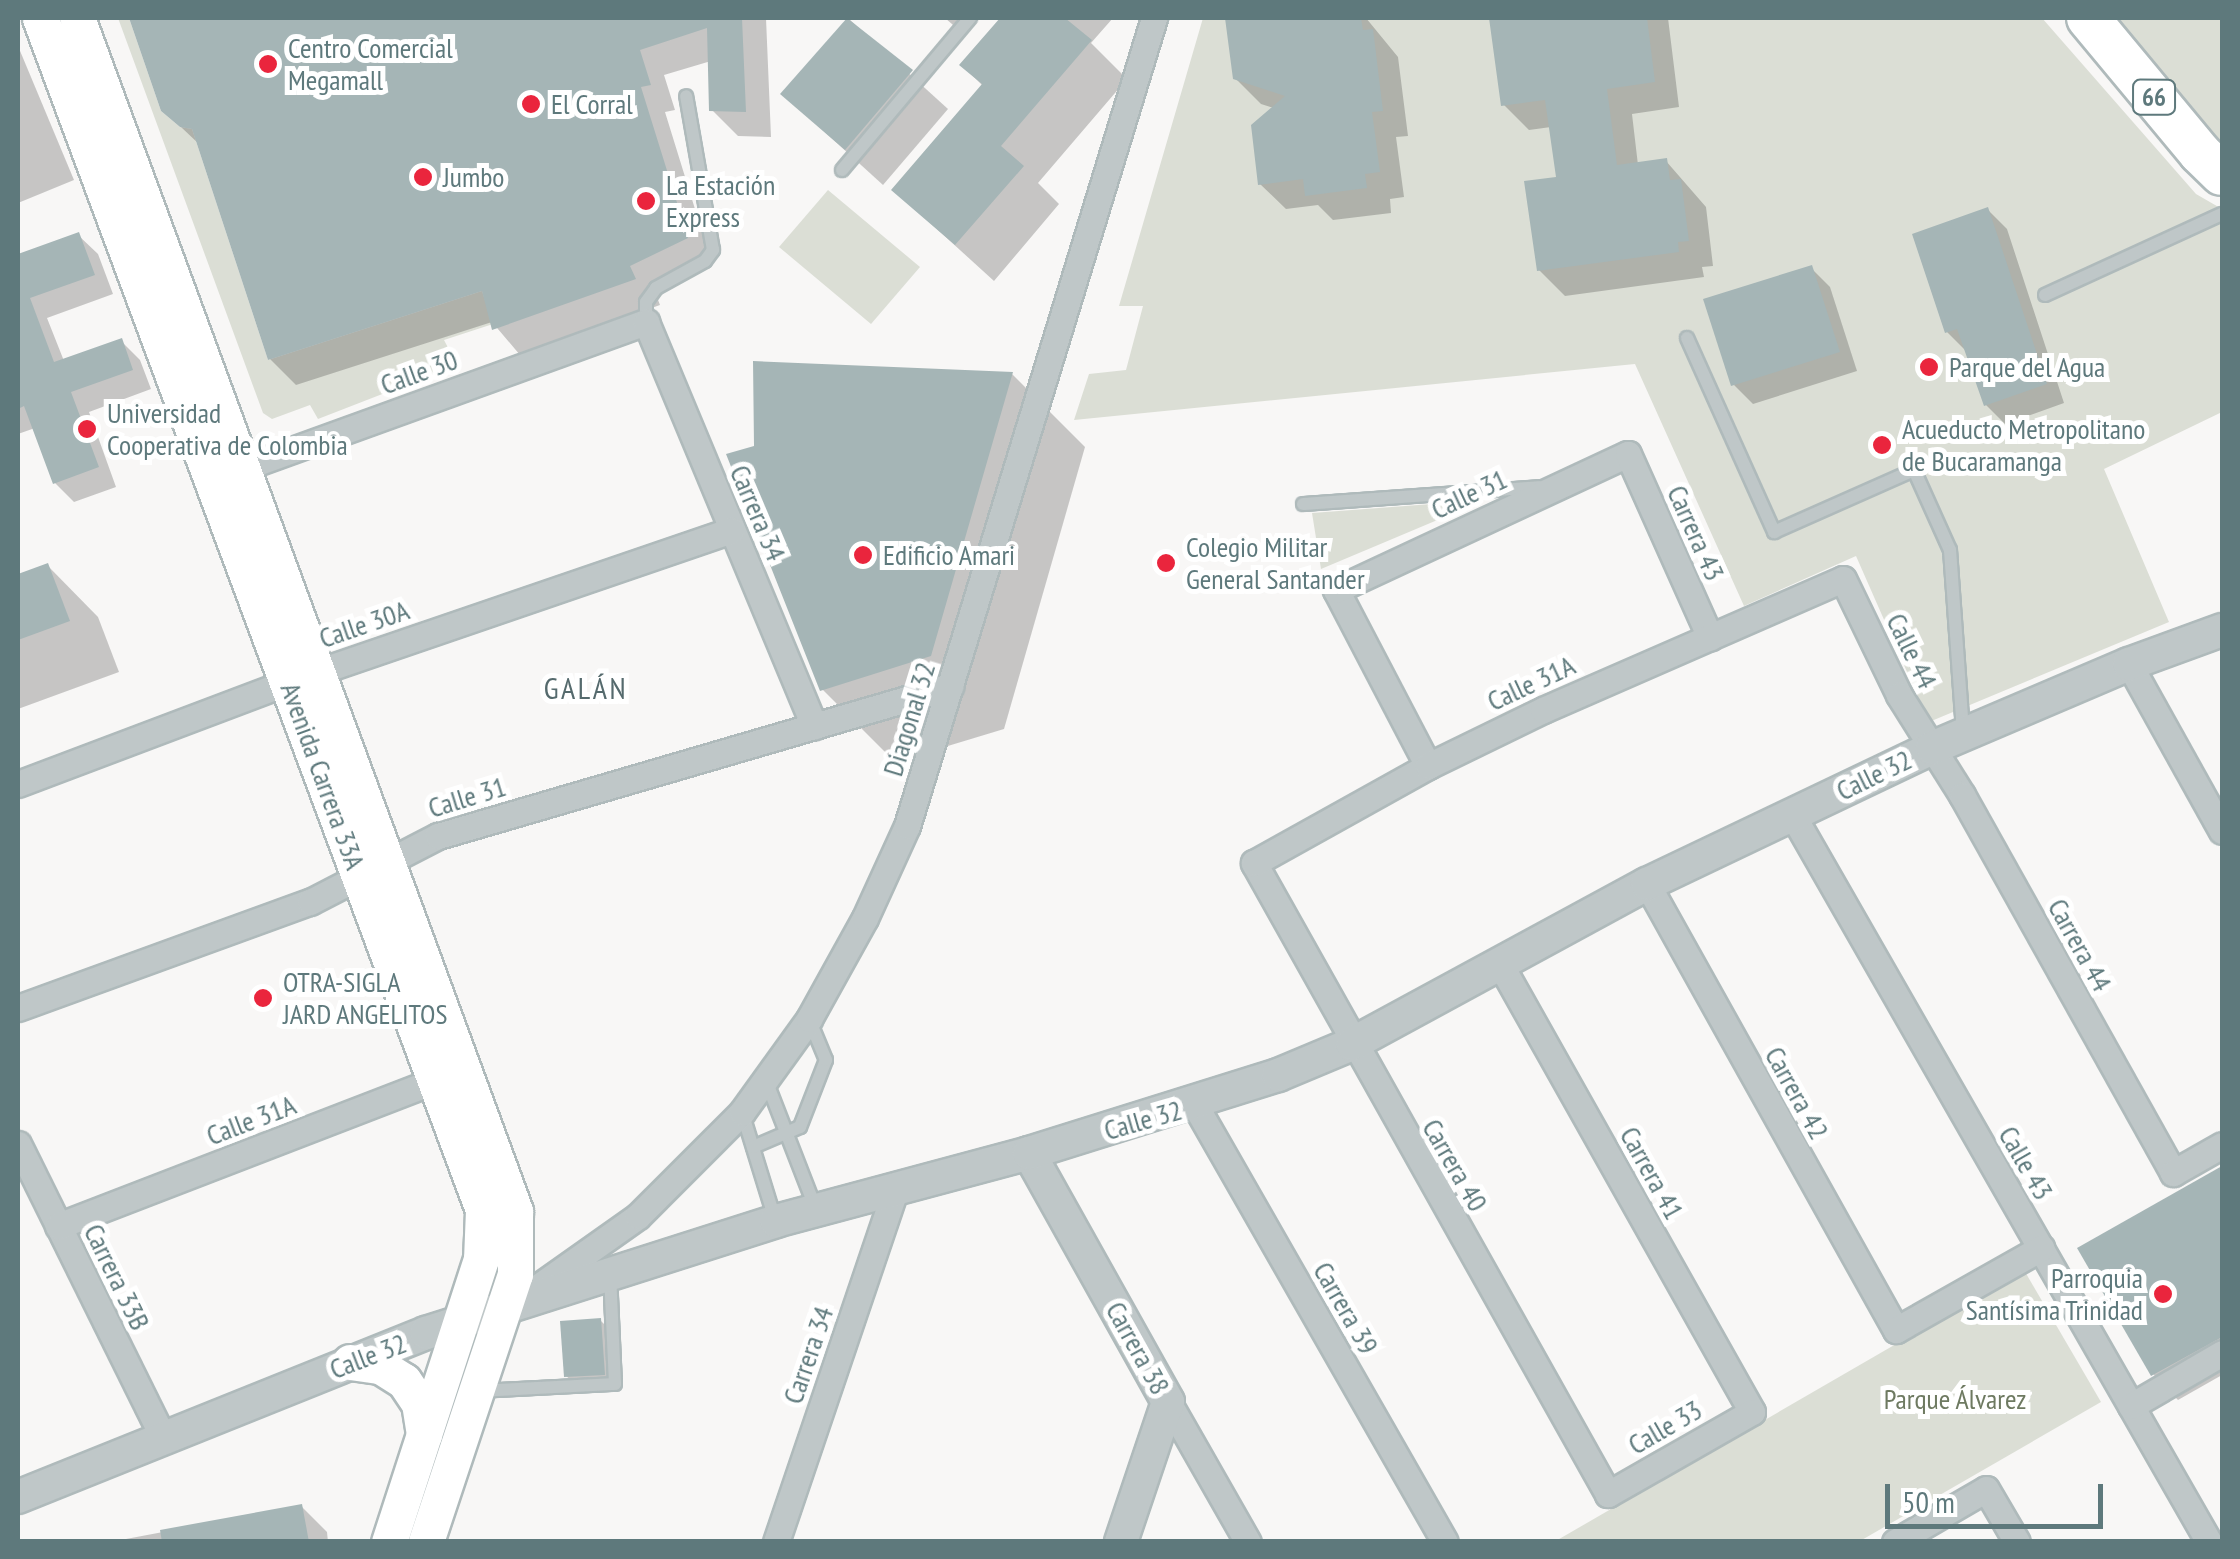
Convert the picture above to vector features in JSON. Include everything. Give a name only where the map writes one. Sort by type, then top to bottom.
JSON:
[{"type":"highway","name":"66","points":[[2088,18],[2200,154],[2222,174]]},
{"type":"main road","name":"Avenida Carrera 33A","points":[[40,18],[146,257],[450,1074],[515,1212],[518,1256],[506,1307],[426,1542]]},
{"type":"main road","name":"Avenida Carrera 33A","points":[[77,18],[146,257]]},
{"type":"main road","name":"Avenida Carrera 33A","points":[[389,1542],[463,1321],[485,1242],[484,1210],[450,1074]]},
{"type":"main road","points":[[350,1362],[380,1366],[404,1381],[419,1403],[424,1435]]},
{"type":"street","name":"Diagonal 32","points":[[506,1307],[626,1227],[742,1112],[767,1083],[840,968],[908,826],[1154,18]]},
{"type":"street","name":"Calle 30","points":[[227,473],[646,322]]},
{"type":"street","name":"Carrera 34","points":[[646,322],[814,726]]},
{"type":"street","name":"Calle 31","points":[[1428,766],[1336,590],[1628,454]]},
{"type":"street","name":"Carrera 43","points":[[1628,454],[1710,637]]},
{"type":"street","name":"Calle 30A","points":[[18,784],[303,677],[732,530]]},
{"type":"street","name":"Calle 31A","points":[[1254,863],[1428,766],[1542,710],[1844,579]]},
{"type":"street","name":"Calle 44","points":[[1844,579],[1899,695],[1932,748]]},
{"type":"street","name":"Calle 32","points":[[18,1497],[350,1362],[463,1321],[776,1221],[1195,1104],[1352,1044],[1647,884],[1792,814],[1932,748],[2129,664],[2222,630]]},
{"type":"street","points":[[2129,664],[2222,831]]},
{"type":"street","name":"Calle 31","points":[[18,1008],[310,902],[438,836],[951,686]]},
{"type":"street","name":"Carrera 44","points":[[1932,748],[2173,1173],[2222,1145]]},
{"type":"street","name":"Calle 43","points":[[1792,814],[2209,1542]]},
{"type":"street","name":"Carrera 40","points":[[1254,863],[1352,1044],[1608,1494]]},
{"type":"street","name":"Carrera 42","points":[[1647,884],[1896,1330],[2040,1248]]},
{"type":"street","name":"Carrera 41","points":[[1500,964],[1752,1412]]},
{"type":"street","name":"Calle 31A","points":[[58,1226],[450,1074]]},
{"type":"street","name":"Carrera 39","points":[[1195,1104],[1445,1542]]},
{"type":"street","name":"Carrera 33B","points":[[18,1144],[163,1438]]},
{"type":"street","name":"Carrera 38","points":[[1029,1153],[1248,1542]]},
{"type":"street","name":"Carrera 34","points":[[776,1542],[896,1188]]},
{"type":"street","points":[[2131,1406],[2222,1353]]},
{"type":"street","points":[[1122,1542],[1168,1402]]},
{"type":"street","name":"Calle 33","points":[[1608,1494],[1752,1412]]},
{"type":"street","points":[[1895,1542],[1986,1489],[2016,1542]]},
{"type":"lane","points":[[842,170],[970,18]]},
{"type":"lane","points":[[646,322],[646,302],[656,288],[705,261],[713,250],[686,96]]},
{"type":"lane","points":[[2046,295],[2222,214]]},
{"type":"lane","points":[[1688,338],[1774,532],[1914,470],[1950,550],[1963,735]]},
{"type":"lane","points":[[1302,504],[1558,486]]},
{"type":"lane","points":[[753,1147],[800,1127],[826,1060],[810,1018]]},
{"type":"lane","points":[[767,1083],[816,1210]]},
{"type":"lane","points":[[742,1112],[776,1221]]},
{"type":"lane","points":[[477,1391],[615,1384],[610,1274]]},
{"type":"green space","points":[[118,18],[129,18],[161,111],[180,127],[192,129],[268,360],[482,291],[493,324],[444,340],[457,365],[318,419],[310,405],[272,419],[263,413]]},
{"type":"green space","name":"Parque del Agua","points":[[1203,18],[2042,18],[2196,194],[2222,209],[2222,412],[2104,469],[2169,622],[1929,722],[1856,556],[1744,606],[1635,364],[1074,420],[1089,374],[1126,370],[1143,306],[1119,306]]},
{"type":"green space","points":[[2117,18],[2222,18],[2222,144],[2215,138]]},
{"type":"green space","points":[[828,190],[920,267],[871,324],[779,247]]},
{"type":"green space","points":[[1485,500],[1321,569],[1312,513]]},
{"type":"green space","name":"Parque Álvarez","points":[[2024,1270],[2101,1402],[1860,1541],[1554,1542]]},
{"type":"building","name":"Jumbo","points":[[129,18],[742,18],[746,112],[709,111],[707,28],[640,50],[651,85],[641,87],[688,238],[630,266],[636,279],[492,330],[482,291],[268,360],[192,129],[180,127],[161,111]]},
{"type":"building","points":[[847,18],[913,70],[845,150],[780,94]]},
{"type":"building","points":[[1000,18],[1065,18],[1092,40],[1001,146],[1024,166],[955,245],[891,190],[982,84],[959,65]]},
{"type":"building","points":[[1225,18],[1361,18],[1363,30],[1373,29],[1383,111],[1372,112],[1380,172],[1365,174],[1367,188],[1305,196],[1303,179],[1258,185],[1251,125],[1285,96],[1233,79]]},
{"type":"building","points":[[1489,18],[1647,18],[1655,82],[1607,89],[1617,165],[1667,158],[1670,180],[1681,179],[1689,241],[1678,242],[1679,252],[1537,271],[1524,181],[1556,177],[1545,100],[1501,106]]},
{"type":"building","points":[[1988,207],[2047,384],[1984,406],[1957,329],[1945,333],[1912,234]]},
{"type":"building","points":[[79,232],[95,275],[30,298],[54,362],[122,338],[133,370],[71,392],[99,467],[53,484],[24,406],[18,409],[18,254]]},
{"type":"building","points":[[1812,265],[1840,352],[1731,386],[1703,299]]},
{"type":"building","name":"Edificio Amari","points":[[753,361],[1013,372],[931,656],[820,691],[726,454],[754,446]]},
{"type":"building","points":[[48,563],[70,621],[18,640],[18,574]]},
{"type":"building","name":"Parroquia Santísima Trinidad","points":[[2222,1166],[2222,1337],[2151,1376],[2077,1248]]},
{"type":"building","points":[[601,1318],[605,1375],[564,1377],[560,1321]]},
{"type":"building","points":[[302,1504],[309,1542],[162,1542],[160,1530]]},
{"type":"place","name":"Centro Comercial Megamall","points":[[268,64]]},
{"type":"place","name":"El Corral","points":[[531,104]]},
{"type":"place","name":"Jumbo","points":[[423,177]]},
{"type":"place","name":"La Estación Express","points":[[646,201]]},
{"type":"place","name":"Parque del Agua","points":[[1929,367]]},
{"type":"place","name":"Universidad Cooperativa de Colombia","points":[[87,429]]},
{"type":"place","name":"Acueducto Metropolitano de Bucaramanga","points":[[1882,445]]},
{"type":"place","name":"Edificio Amari","points":[[863,555]]},
{"type":"place","name":"Colegio Militar General Santander","points":[[1166,563]]},
{"type":"place","name":"OTRA-SIGLA JARD ANGELITOS","points":[[263,998]]},
{"type":"place","name":"Parroquia Santísima Trinidad","points":[[2163,1294]]},
{"type":"district","name":"GALÁN","points":[[586,688]]}]
